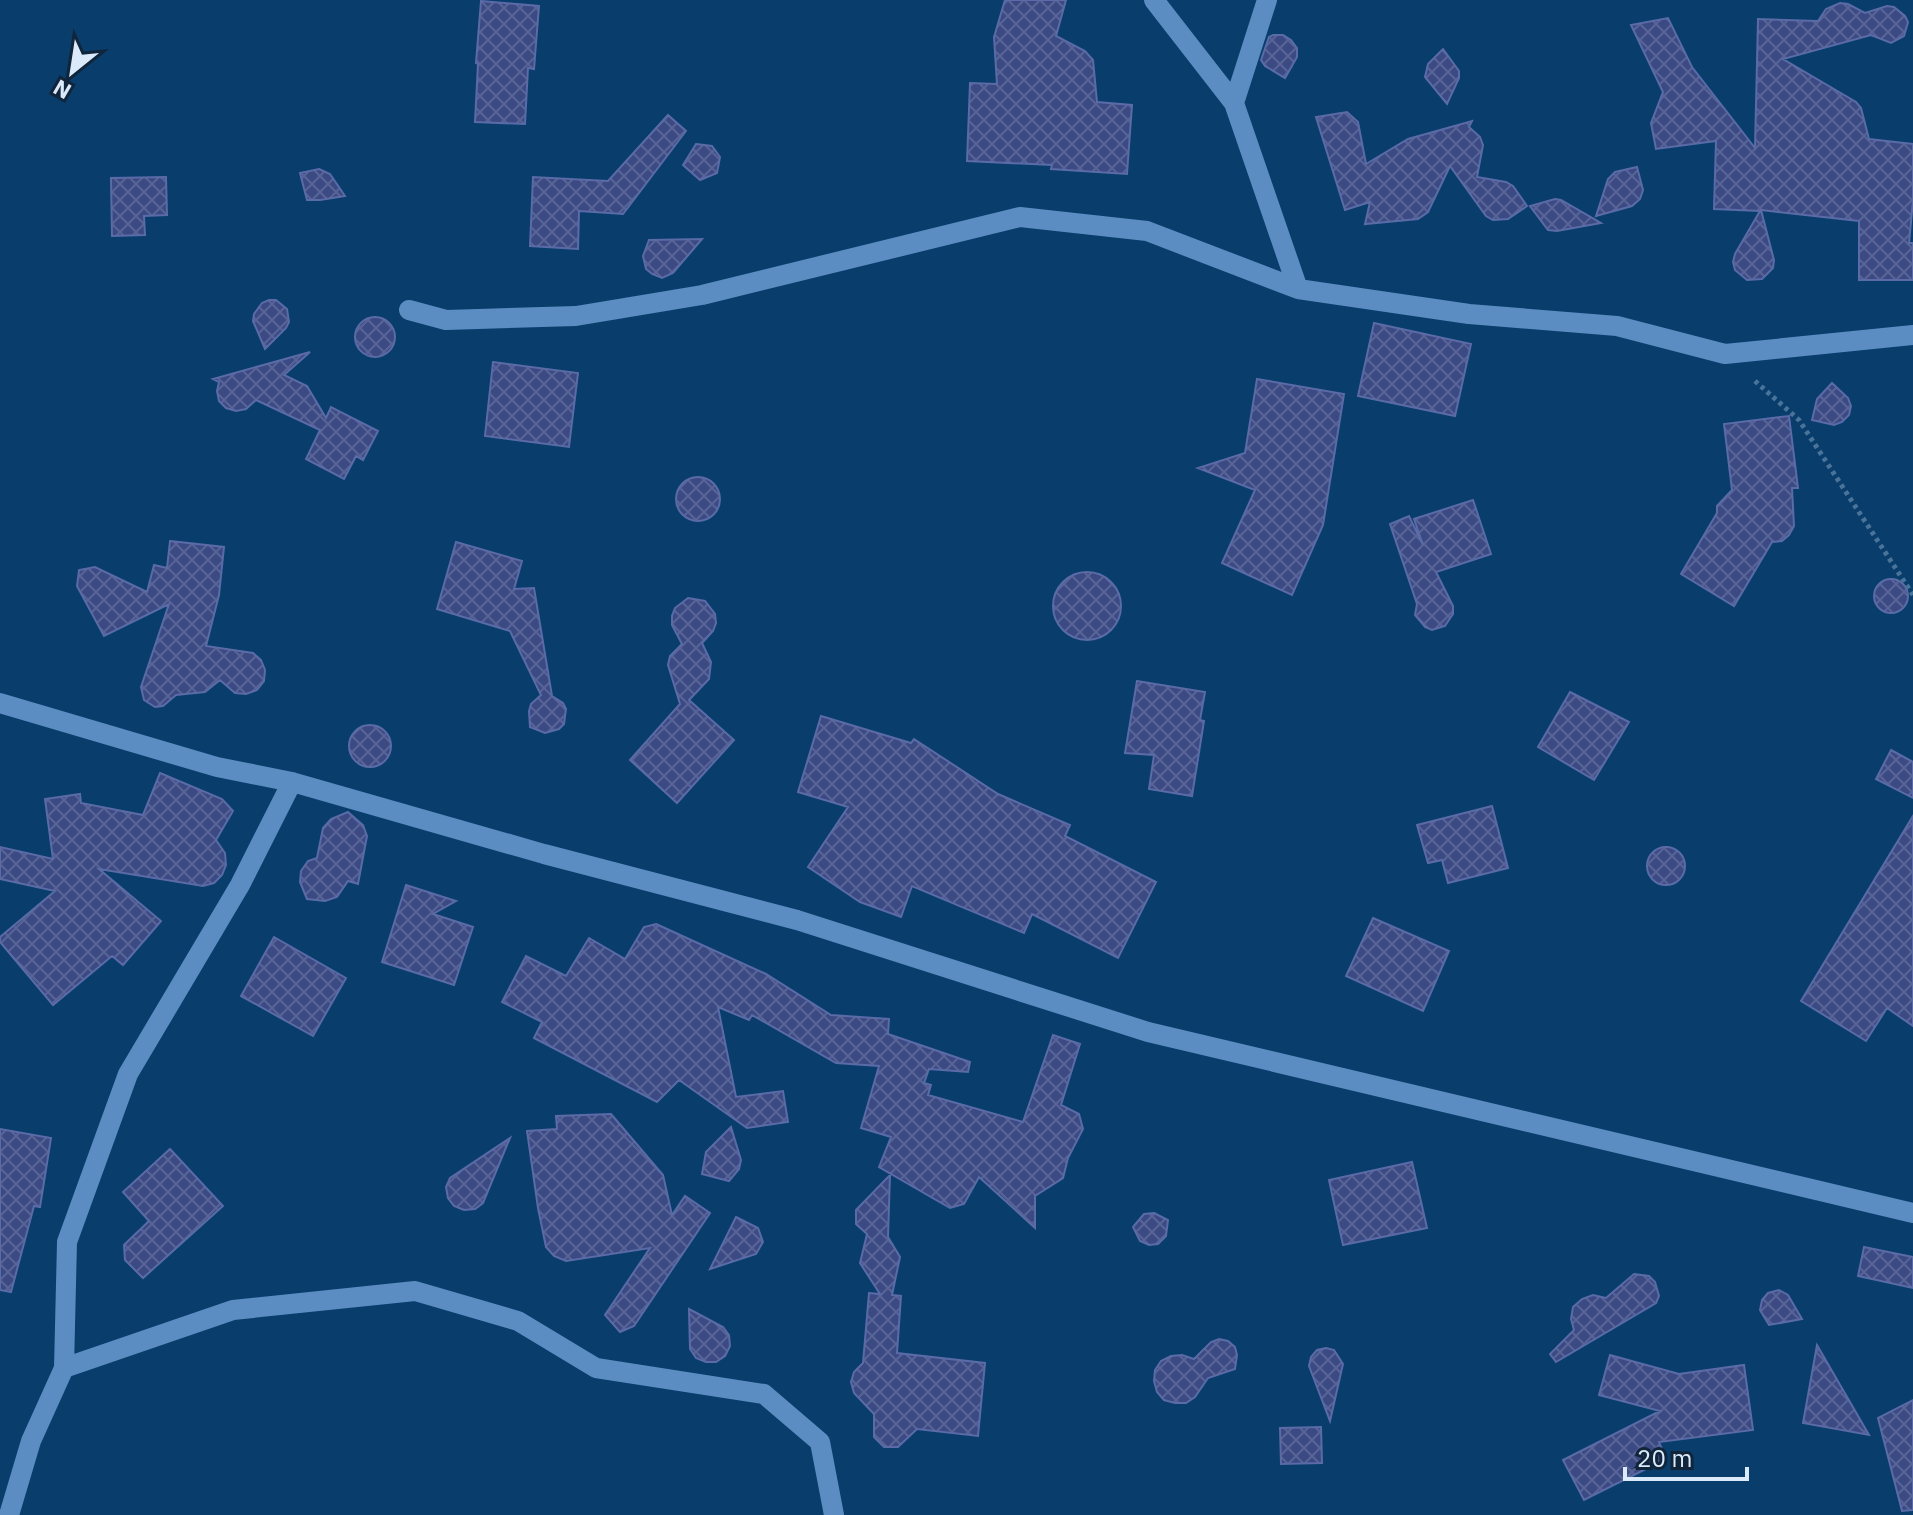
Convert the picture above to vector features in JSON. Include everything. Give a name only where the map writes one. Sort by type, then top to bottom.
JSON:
[{"type":"street","points":[[1154,0],[1234,103],[1298,289]]},
{"type":"street","points":[[1234,103],[1267,0]]},
{"type":"street","points":[[409,310],[446,320],[576,316],[702,295],[1020,217],[1147,231],[1298,289],[1469,314],[1617,326],[1725,354],[1913,335]]},
{"type":"street","points":[[0,703],[217,767],[292,782],[544,854],[797,920],[1148,1032],[1913,1213]]},
{"type":"street","points":[[9,1515],[31,1441],[64,1368],[67,1242],[128,1074],[240,885],[292,782]]},
{"type":"street","points":[[64,1368],[233,1310],[415,1291],[518,1321],[596,1368],[764,1394],[820,1442],[834,1515]]},
{"type":"path","points":[[1725,354],[1799,420],[1913,595]]},
{"type":"building","points":[[1005,0],[1066,0],[1056,36],[1085,51],[1093,60],[1097,102],[1132,105],[1127,174],[1051,169],[1052,165],[967,161],[970,83],[997,84],[994,37]]},
{"type":"building","points":[[481,1],[539,6],[534,69],[528,68],[525,124],[475,122]]},
{"type":"building","points":[[1840,3],[1865,13],[1894,7],[1908,22],[1904,36],[1891,43],[1871,35],[1783,59],[1856,102],[1861,108],[1869,139],[1913,144],[1909,243],[1913,243],[1913,280],[1859,280],[1859,221],[1761,210],[1774,260],[1773,268],[1762,279],[1747,280],[1735,270],[1733,262],[1760,211],[1714,209],[1716,141],[1656,149],[1651,123],[1663,92],[1631,25],[1668,18],[1692,67],[1755,148],[1758,19],[1818,21],[1826,9]]},
{"type":"building","points":[[1283,35],[1297,48],[1297,57],[1285,78],[1261,60],[1269,37]]},
{"type":"building","points":[[1443,49],[1459,71],[1447,104],[1425,77],[1428,64]]},
{"type":"building","points":[[1347,112],[1358,122],[1366,164],[1408,139],[1472,121],[1469,127],[1480,137],[1483,145],[1477,177],[1513,186],[1527,206],[1508,219],[1493,220],[1486,216],[1450,166],[1428,212],[1418,219],[1365,224],[1370,202],[1345,210],[1316,117]]},
{"type":"building","points":[[668,115],[686,131],[623,214],[579,211],[578,249],[530,246],[533,177],[608,181]]},
{"type":"building","points":[[696,144],[712,146],[720,157],[717,173],[700,180],[683,165]]},
{"type":"building","points":[[1637,167],[1643,190],[1640,199],[1632,206],[1596,216],[1608,179],[1615,172]]},
{"type":"building","points":[[319,169],[330,174],[345,196],[307,200],[300,173]]},
{"type":"building","points":[[166,177],[167,215],[144,216],[145,235],[112,236],[111,178]]},
{"type":"building","points":[[1555,199],[1601,223],[1548,230],[1530,206]]},
{"type":"building","points":[[702,239],[673,273],[662,278],[646,269],[643,256],[649,240]]},
{"type":"building","points":[[276,300],[287,309],[289,322],[265,349],[253,321],[262,303]]},
{"type":"building","points":[[375,317],[389,323],[395,337],[389,351],[375,357],[361,351],[355,337],[361,323]]},
{"type":"building","points":[[1374,323],[1471,344],[1455,416],[1358,396]]},
{"type":"building","points":[[310,352],[284,375],[307,386],[326,418],[331,407],[378,431],[363,460],[356,456],[344,479],[306,459],[320,430],[256,400],[246,409],[236,411],[226,408],[219,401],[219,382],[213,379]]},
{"type":"building","points":[[493,362],[578,373],[569,447],[485,436]]},
{"type":"building","points":[[1257,379],[1344,394],[1323,525],[1292,595],[1222,563],[1255,490],[1198,468],[1245,453]]},
{"type":"building","points":[[1832,383],[1848,398],[1851,406],[1849,415],[1834,425],[1812,420],[1817,399]]},
{"type":"building","points":[[1789,416],[1798,488],[1792,488],[1794,526],[1782,541],[1772,542],[1734,606],[1681,574],[1717,513],[1717,506],[1732,490],[1724,424]]},
{"type":"building","points":[[698,477],[713,484],[720,499],[713,514],[698,521],[683,514],[676,499],[683,484]]},
{"type":"building","points":[[1473,500],[1491,554],[1436,572],[1453,606],[1453,614],[1445,626],[1432,630],[1415,615],[1417,604],[1390,524],[1409,516],[1423,545],[1414,519]]},
{"type":"building","points":[[170,541],[224,547],[219,595],[206,646],[253,653],[261,660],[265,670],[264,681],[257,690],[246,694],[235,693],[220,680],[205,692],[176,695],[163,706],[155,707],[144,700],[141,687],[169,604],[104,636],[77,586],[79,570],[95,567],[147,592],[154,565],[167,568]]},
{"type":"building","points":[[456,542],[522,561],[514,589],[534,588],[552,696],[566,709],[564,724],[559,729],[545,733],[530,727],[531,704],[541,695],[510,631],[437,609]]},
{"type":"building","points":[[1087,572],[1111,582],[1121,606],[1111,630],[1087,640],[1063,630],[1053,606],[1063,582]]},
{"type":"building","points":[[1891,579],[1903,584],[1908,596],[1903,608],[1891,613],[1879,608],[1874,596],[1879,584]]},
{"type":"building","points":[[688,598],[705,601],[715,614],[716,623],[702,643],[711,662],[709,679],[689,700],[734,740],[677,803],[630,760],[680,704],[668,665],[670,656],[682,644],[672,625],[672,616],[675,608]]},
{"type":"building","points":[[1137,681],[1205,692],[1200,720],[1204,721],[1192,796],[1149,789],[1154,755],[1125,753]]},
{"type":"building","points":[[1570,692],[1629,722],[1594,780],[1538,747]]},
{"type":"building","points":[[821,716],[911,743],[914,739],[998,794],[1070,825],[1065,836],[1156,882],[1118,958],[1032,914],[1024,933],[912,886],[901,917],[860,902],[808,867],[848,807],[798,792]]},
{"type":"building","points":[[370,725],[385,731],[391,746],[385,761],[370,767],[355,761],[349,746],[355,731]]},
{"type":"building","points":[[1891,750],[1913,762],[1913,798],[1876,779]]},
{"type":"building","points":[[160,773],[222,799],[233,811],[216,840],[225,853],[226,865],[222,875],[214,883],[203,886],[99,869],[161,921],[123,965],[112,956],[53,1005],[0,942],[0,937],[55,891],[0,879],[0,847],[53,859],[45,799],[80,794],[81,803],[143,815]]},
{"type":"building","points":[[1492,806],[1508,868],[1448,883],[1442,860],[1428,863],[1417,825]]},
{"type":"building","points":[[348,812],[363,825],[367,836],[358,884],[348,881],[337,897],[325,901],[307,899],[300,882],[301,871],[308,861],[317,858],[323,828],[331,819]]},
{"type":"building","points":[[1913,816],[1913,1026],[1887,1008],[1866,1041],[1801,1001]]},
{"type":"building","points":[[1666,847],[1680,852],[1685,866],[1680,880],[1666,885],[1652,880],[1647,866],[1652,852]]},
{"type":"building","points":[[406,885],[456,901],[433,914],[473,927],[454,985],[382,962]]},
{"type":"building","points":[[1373,918],[1449,951],[1423,1011],[1346,976]]},
{"type":"building","points":[[656,924],[766,974],[831,1015],[889,1019],[888,1034],[970,1062],[968,1072],[929,1069],[924,1083],[931,1085],[928,1095],[1023,1122],[1053,1035],[1080,1044],[1061,1105],[1079,1114],[1083,1129],[1068,1158],[1063,1178],[1035,1196],[1035,1228],[979,1177],[964,1204],[950,1208],[879,1167],[891,1137],[861,1128],[879,1066],[836,1063],[752,1015],[749,1020],[718,1007],[736,1097],[783,1091],[788,1122],[747,1128],[679,1080],[657,1102],[534,1038],[542,1022],[502,1002],[526,956],[566,976],[589,938],[625,959],[644,927]]},
{"type":"building","points":[[274,937],[346,978],[313,1036],[241,996]]},
{"type":"building","points":[[611,1114],[663,1175],[672,1215],[685,1196],[710,1213],[634,1326],[620,1332],[605,1315],[650,1248],[566,1261],[554,1256],[546,1247],[527,1131],[557,1129],[556,1116]]},
{"type":"building","points":[[731,1127],[741,1160],[739,1169],[729,1181],[702,1174],[706,1152]]},
{"type":"building","points":[[0,1129],[51,1138],[40,1207],[34,1206],[11,1292],[0,1290]]},
{"type":"building","points":[[510,1138],[483,1203],[475,1209],[464,1210],[454,1206],[448,1198],[446,1187],[450,1178]]},
{"type":"building","points":[[170,1149],[223,1206],[143,1278],[125,1260],[124,1245],[149,1221],[123,1192]]},
{"type":"building","points":[[1412,1162],[1427,1228],[1343,1245],[1329,1180]]},
{"type":"building","points":[[890,1175],[888,1237],[900,1257],[892,1295],[901,1296],[897,1353],[985,1363],[978,1436],[917,1429],[898,1447],[884,1447],[874,1437],[874,1414],[854,1393],[851,1382],[854,1372],[863,1363],[869,1293],[880,1294],[860,1263],[867,1234],[856,1224],[856,1210]]},
{"type":"building","points":[[1154,1213],[1168,1220],[1166,1236],[1158,1244],[1149,1245],[1140,1241],[1133,1227],[1144,1214]]},
{"type":"building","points":[[736,1217],[758,1228],[763,1242],[756,1254],[710,1269]]},
{"type":"building","points":[[1864,1247],[1913,1257],[1913,1288],[1858,1276]]},
{"type":"building","points":[[1634,1274],[1649,1276],[1655,1282],[1659,1296],[1656,1303],[1556,1362],[1550,1354],[1574,1330],[1571,1319],[1573,1307],[1593,1295],[1606,1298]]},
{"type":"building","points":[[1779,1290],[1788,1295],[1802,1319],[1769,1325],[1760,1310],[1762,1300],[1768,1293]]},
{"type":"building","points":[[689,1309],[723,1327],[729,1335],[730,1346],[725,1356],[716,1362],[696,1358],[690,1349]]},
{"type":"building","points":[[1219,1339],[1235,1347],[1235,1369],[1208,1378],[1195,1397],[1186,1403],[1164,1400],[1157,1392],[1154,1381],[1155,1370],[1161,1361],[1182,1355],[1194,1359],[1211,1342]]},
{"type":"building","points":[[1817,1345],[1869,1435],[1803,1423]]},
{"type":"building","points":[[1317,1350],[1334,1350],[1343,1364],[1330,1421],[1309,1366]]},
{"type":"building","points":[[1610,1355],[1679,1374],[1744,1365],[1753,1430],[1659,1442],[1666,1459],[1584,1500],[1563,1460],[1660,1411],[1599,1395]]},
{"type":"building","points":[[1913,1400],[1913,1510],[1902,1511],[1878,1418]]},
{"type":"building","points":[[1321,1427],[1322,1463],[1281,1464],[1280,1428]]}]
